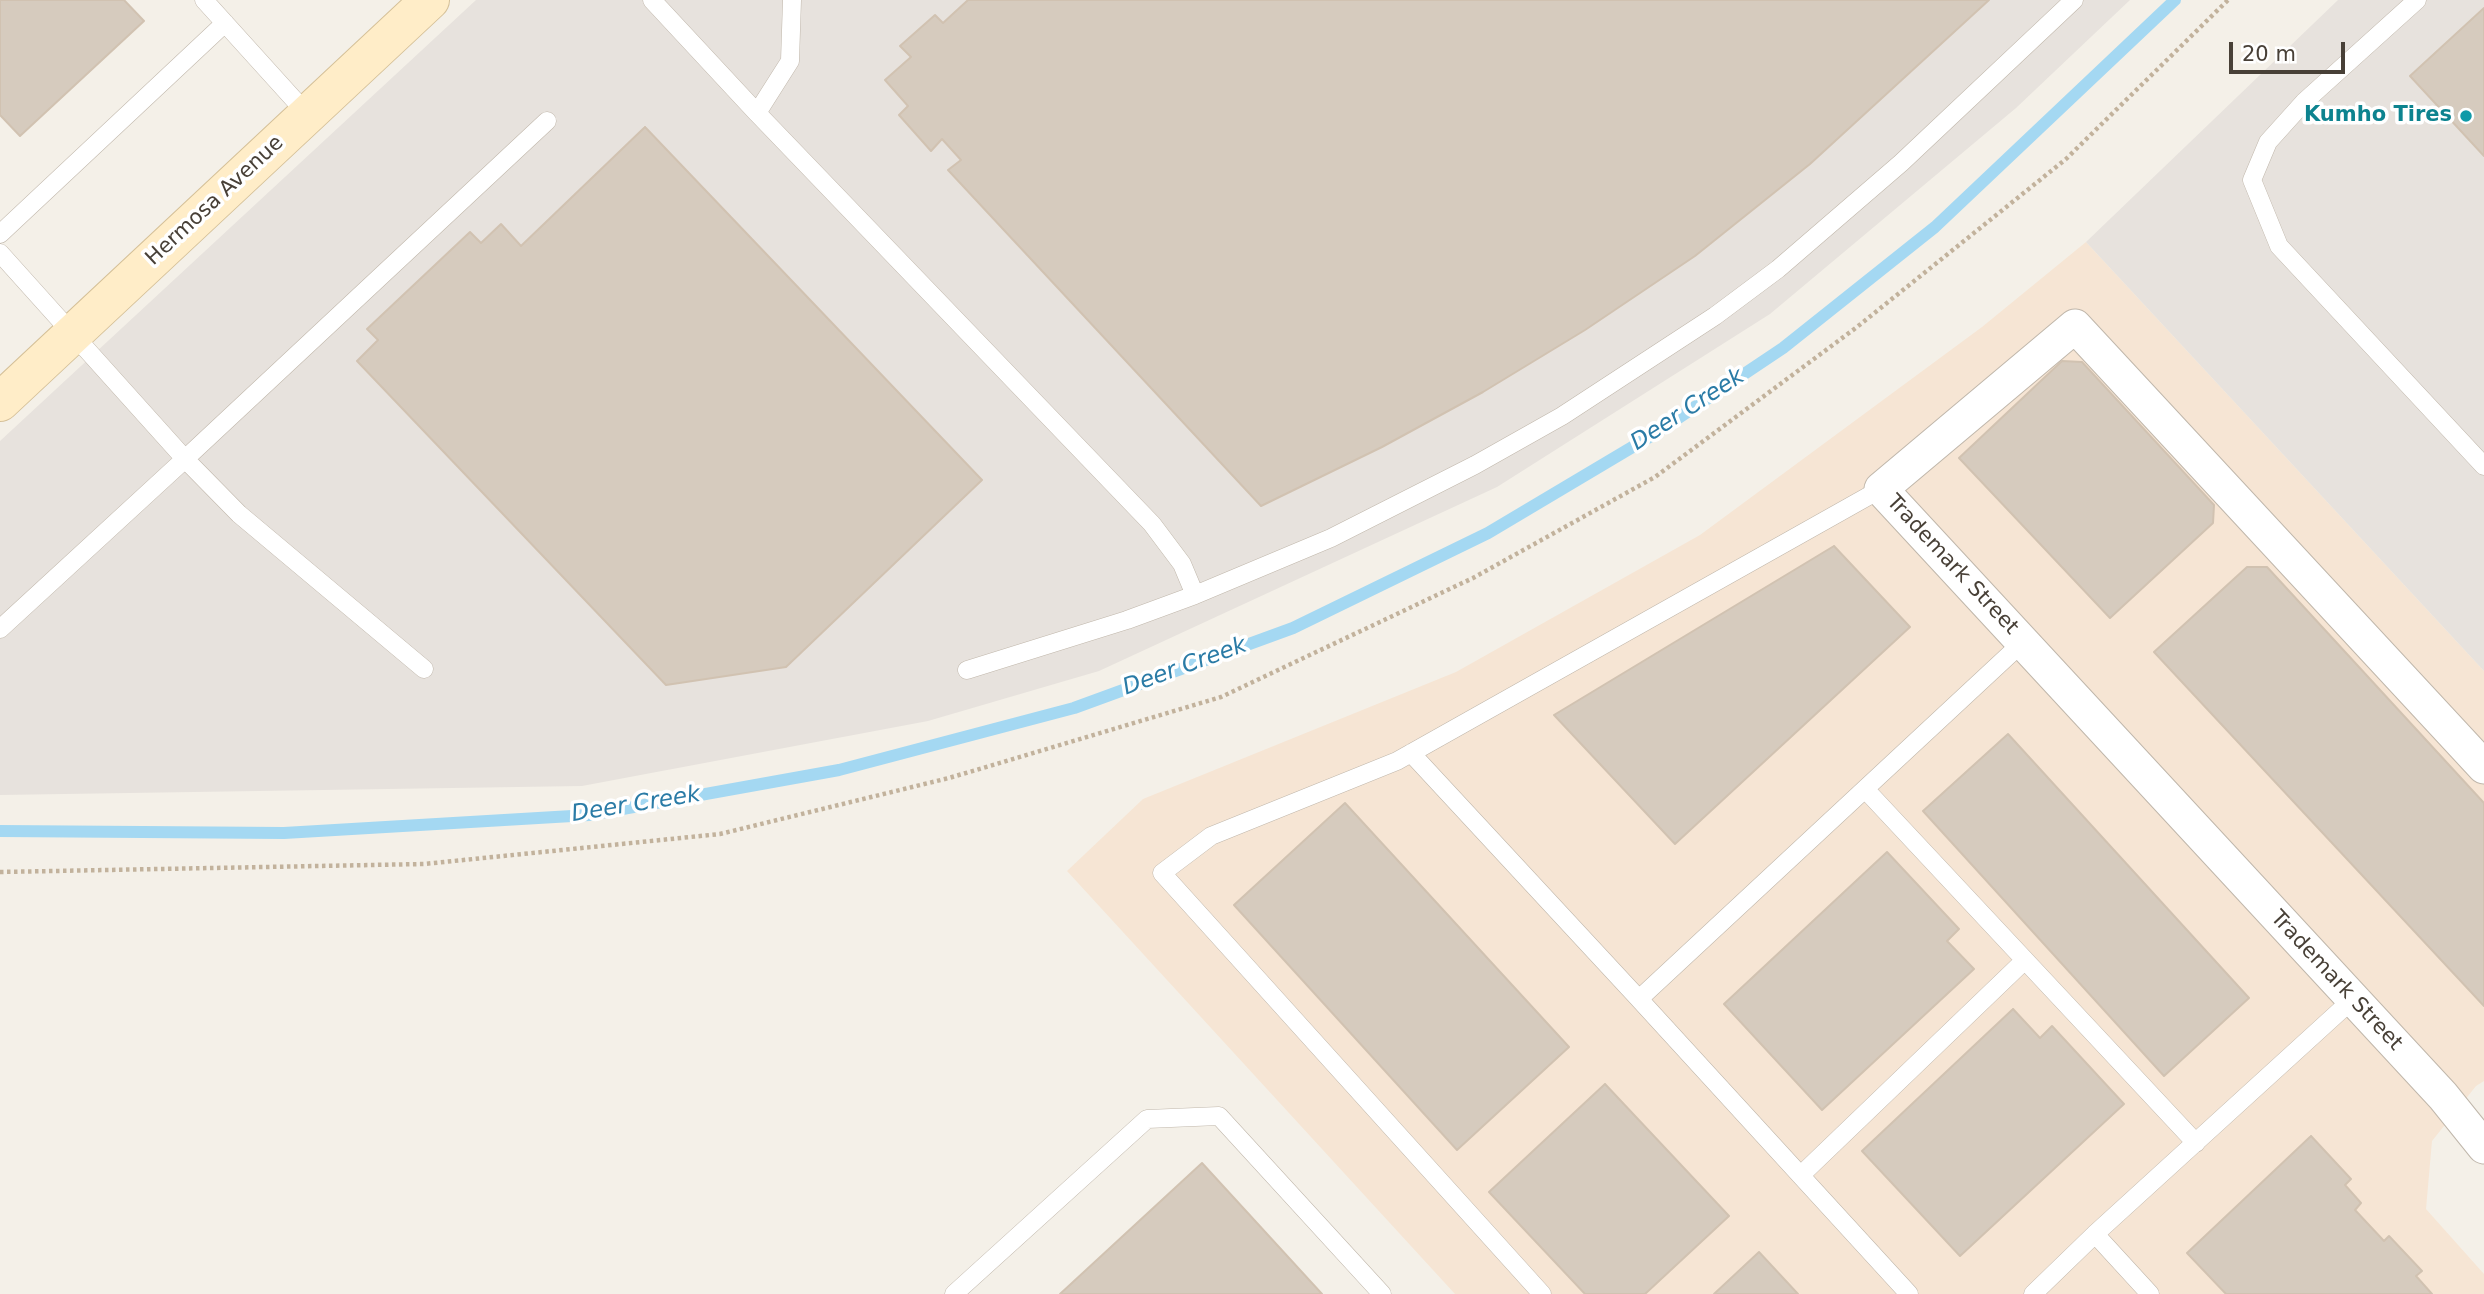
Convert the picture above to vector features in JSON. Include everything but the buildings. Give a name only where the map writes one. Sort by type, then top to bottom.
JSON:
[{"type":"street","name":"Hermosa Avenue","points":[[0,402],[430,0]]},
{"type":"street","name":"Trademark Street","points":[[2484,766],[2075,326],[1881,489],[2444,1096],[2484,1147]]},
{"type":"lane","points":[[204,0],[308,115]]},
{"type":"lane","points":[[652,0],[1152,524],[1182,564],[1195,595]]},
{"type":"lane","points":[[757,113],[790,61],[792,0]]},
{"type":"lane","points":[[967,670],[1127,620],[1195,595],[1331,538],[1475,465],[1562,416],[1715,317],[1778,269],[1866,195],[2074,0]]},
{"type":"lane","points":[[2417,0],[2304,102],[2268,142],[2252,180],[2279,246],[2484,466]]},
{"type":"lane","points":[[0,234],[225,23]]},
{"type":"lane","points":[[0,629],[547,121]]},
{"type":"lane","points":[[0,253],[185,459],[239,514],[424,669]]},
{"type":"lane","points":[[1542,1294],[1162,873],[1211,836],[1411,754],[1881,489]]},
{"type":"lane","points":[[1639,999],[2023,642]]},
{"type":"lane","points":[[1411,754],[1909,1294]]},
{"type":"lane","points":[[1866,789],[2196,1143]]},
{"type":"lane","points":[[1801,1175],[2025,960]]},
{"type":"lane","points":[[2033,1294],[2353,999]]},
{"type":"lane","points":[[954,1294],[1147,1119],[1219,1116],[1382,1294]]},
{"type":"lane","points":[[2095,1234],[2150,1294]]},
{"type":"shaded area","points":[[476,0],[2130,0],[2016,108],[1770,314],[1497,487],[1099,671],[928,721],[582,786],[0,795],[0,441]]},
{"type":"shaded area","points":[[2338,0],[2484,0],[2484,671],[2086,242]]},
{"type":"shaded area","points":[[2086,242],[2484,671],[2484,1081],[2476,1086],[2432,1141],[2426,1209],[2484,1274],[2484,1294],[1455,1294],[1067,871],[1143,799],[1456,672],[1700,535],[1982,327]]},
{"type":"waterway","name":"Deer Creek","points":[[0,831],[284,833],[589,815],[839,770],[1074,708],[1293,628],[1488,533],[1656,433],[1783,348],[1935,227],[2175,0]]},
{"type":"place","name":"Kumho Tires","points":[[2466,116]]}]
